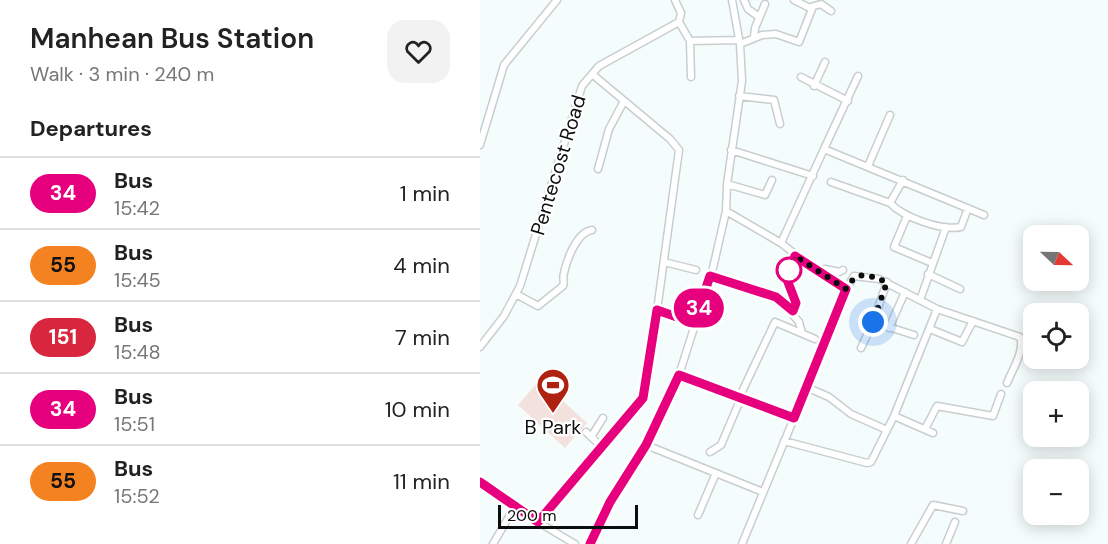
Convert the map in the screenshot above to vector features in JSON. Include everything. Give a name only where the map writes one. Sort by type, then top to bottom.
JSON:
[{"type":"street","points":[[480,145],[504,65],[557,0]]},
{"type":"street","points":[[675,0],[681,13],[680,22],[690,41],[691,78]]},
{"type":"street","points":[[590,544],[610,502],[646,445],[679,375],[710,276],[726,211],[731,150],[742,81],[739,42],[732,0]]},
{"type":"street","points":[[744,0],[748,9],[759,17]]},
{"type":"street","points":[[794,0],[811,7],[821,4],[831,11]]},
{"type":"street","points":[[754,37],[765,3]]},
{"type":"street","points":[[690,41],[739,42],[776,34],[799,42],[811,7]]},
{"type":"street","name":"Pentecost Road","points":[[480,347],[516,294],[579,94],[592,74],[608,61],[680,22]]},
{"type":"street","points":[[814,86],[825,62]]},
{"type":"street","points":[[538,522],[643,398],[679,150],[670,139],[592,74]]},
{"type":"street","points":[[781,243],[858,76]]},
{"type":"street","points":[[801,77],[814,86],[848,101]]},
{"type":"street","points":[[739,96],[774,100],[780,124]]},
{"type":"street","points":[[598,169],[609,129],[624,101]]},
{"type":"street","points":[[868,166],[890,115]]},
{"type":"street","points":[[824,149],[984,215]]},
{"type":"street","points":[[731,150],[813,176]]},
{"type":"street","points":[[727,184],[765,195],[772,180]]},
{"type":"street","points":[[890,203],[903,180]]},
{"type":"street","points":[[831,182],[890,203],[907,216],[946,227],[961,228],[968,208]]},
{"type":"street","points":[[726,211],[781,243],[819,273],[846,289]]},
{"type":"street","points":[[907,216],[894,247],[932,263]]},
{"type":"street","points":[[920,300],[946,227]]},
{"type":"street","points":[[516,294],[538,306],[563,286],[563,275],[579,237],[585,231],[591,230]]},
{"type":"street","points":[[793,311],[796,303],[786,277],[795,256]]},
{"type":"street","points":[[664,262],[696,270]]},
{"type":"street","points":[[819,273],[825,269],[839,272],[843,270]]},
{"type":"street","points":[[928,274],[960,289]]},
{"type":"street","points":[[742,544],[852,278],[859,275],[887,282],[938,309],[1020,337],[1022,341],[1007,383]]},
{"type":"street","points":[[710,276],[776,297],[793,311],[802,333]]},
{"type":"street","points":[[861,348],[887,282]]},
{"type":"street","points":[[889,328],[904,292]]},
{"type":"street","points":[[784,441],[867,463],[875,458],[938,309]]},
{"type":"street","points":[[657,310],[694,323]]},
{"type":"street","points":[[930,329],[962,342],[973,321]]},
{"type":"street","points":[[710,452],[721,445],[775,322],[815,339]]},
{"type":"street","points":[[873,322],[914,335]]},
{"type":"street","points":[[679,375],[794,418]]},
{"type":"street","points":[[806,387],[829,397],[850,414],[887,430]]},
{"type":"street","points":[[925,429],[937,406],[993,416],[1001,394]]},
{"type":"street","points":[[894,416],[933,433]]},
{"type":"street","points":[[603,418],[589,434],[603,448]]},
{"type":"street","points":[[646,445],[763,492]]},
{"type":"street","points":[[698,515],[716,473]]},
{"type":"street","points":[[480,482],[514,508],[575,544]]},
{"type":"street","points":[[911,544],[933,505],[963,511]]},
{"type":"street","points":[[493,544],[514,508]]},
{"type":"street","points":[[946,544],[955,522]]},
{"type":"shaded area","name":"B Park","points":[[540,380],[587,423],[565,448],[518,405]]},
{"type":"bus line","name":"34","points":[[480,482],[514,508],[538,522],[643,398],[651,365],[657,310],[694,323],[710,276],[776,297],[793,311],[796,303],[786,277],[795,256],[846,289],[794,418],[679,375],[646,445],[610,502],[590,544]]},
{"type":"place","name":"B Park","points":[[553,414]]},
{"type":"route","points":[[789,270],[795,256],[846,289],[852,278],[859,275],[887,282],[872,318],[873,322]]}]
